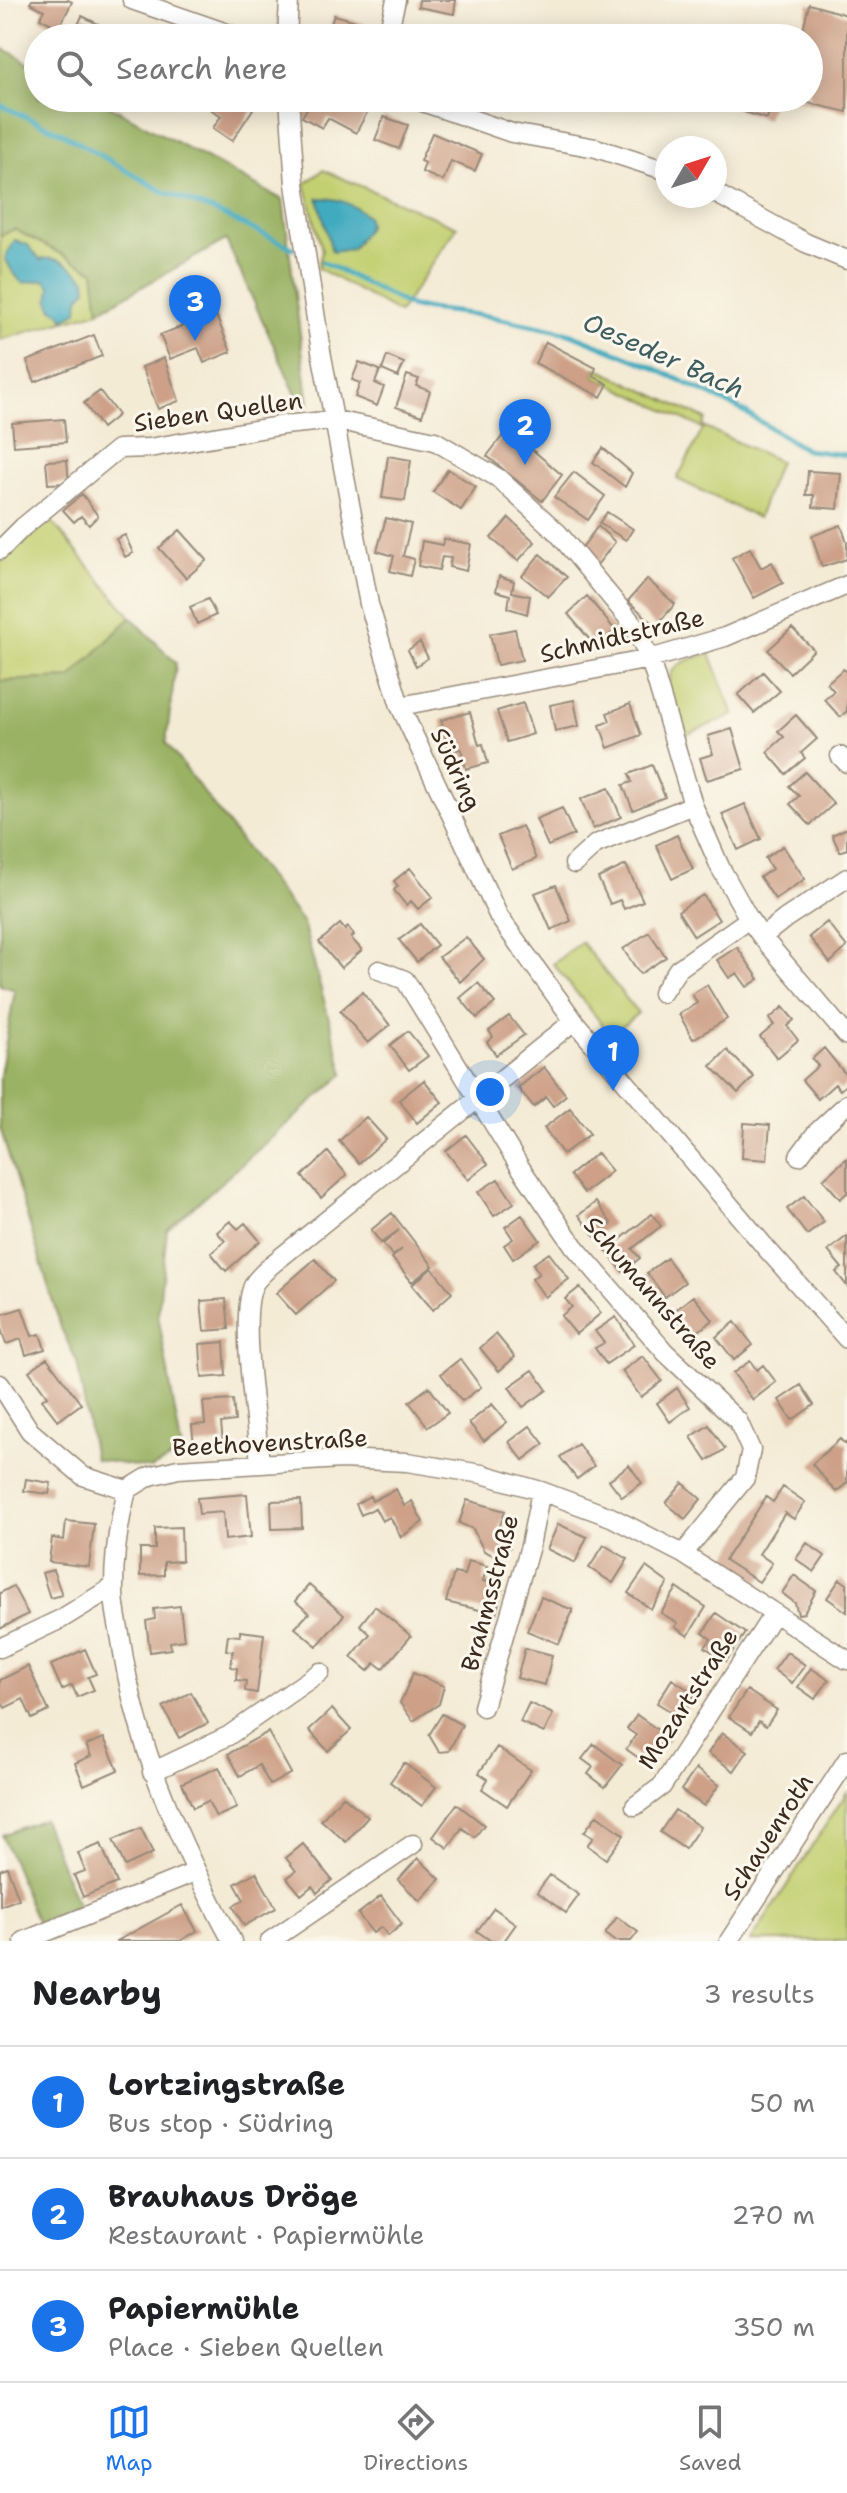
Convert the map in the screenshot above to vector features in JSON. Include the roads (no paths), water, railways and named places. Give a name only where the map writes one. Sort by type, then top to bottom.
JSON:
[{"type":"street","points":[[132,0],[201,24]]},
{"type":"street","points":[[288,24],[289,0]]},
{"type":"street","points":[[390,24],[396,0]]},
{"type":"street","name":"Südring","points":[[290,112],[295,184],[369,604],[400,706],[499,917],[574,1021],[847,1339]]},
{"type":"street","points":[[451,112],[512,133],[596,148],[655,167]]},
{"type":"street","points":[[727,200],[806,243],[847,260]]},
{"type":"street","name":"Sieben Quellen","points":[[0,550],[23,527],[118,449],[149,448],[284,425],[335,420],[435,441],[498,478],[558,533],[633,624],[650,659],[693,805],[720,867],[762,937],[847,1036]]},
{"type":"street","name":"Schmidtstraße","points":[[400,706],[650,659],[725,637],[847,585]]},
{"type":"street","points":[[574,864],[596,844],[693,805]]},
{"type":"street","points":[[762,937],[847,878]]},
{"type":"street","points":[[662,993],[678,969],[749,919]]},
{"type":"street","name":"Schumannstraße","points":[[379,970],[405,980],[520,1167],[574,1246],[665,1352],[738,1421],[751,1450],[745,1478],[683,1554]]},
{"type":"street","points":[[260,1463],[247,1324],[254,1283],[270,1266],[574,1021]]},
{"type":"street","points":[[799,1156],[816,1133],[847,1104]]},
{"type":"street","points":[[0,1384],[30,1431],[83,1476],[127,1490],[119,1520],[113,1587],[126,1680],[152,1772],[195,1872],[232,1941]]},
{"type":"street","name":"Beethovenstraße","points":[[127,1490],[150,1476],[178,1469],[341,1459],[407,1462],[482,1474],[541,1491],[611,1517],[683,1554],[847,1660]]},
{"type":"street","name":"Brahmsstraße","points":[[483,1707],[530,1546],[541,1491]]},
{"type":"street","points":[[0,1648],[61,1619],[113,1587]]},
{"type":"street","name":"Mozartstraße","points":[[635,1806],[662,1786],[774,1613]]},
{"type":"street","points":[[152,1772],[228,1736],[320,1672]]},
{"type":"street","name":"Schauenroth","points":[[729,1941],[847,1760]]},
{"type":"street","points":[[270,1941],[413,1844]]},
{"type":"street","points":[[24,1941],[195,1872]]},
{"type":"water","points":[[318,198],[344,202],[367,216],[368,227],[352,249],[332,252]]},
{"type":"water","points":[[15,240],[28,245],[40,260],[59,260],[86,279],[87,289],[79,298],[78,311],[64,319],[49,301],[51,287],[45,280],[22,283],[5,258]]},
{"type":"waterway","name":"Oeseder Bach","points":[[0,105],[62,133],[162,191],[293,248]]},
{"type":"waterway","name":"Oeseder Bach","points":[[323,262],[412,307],[487,316],[569,333],[648,365],[738,408],[806,450],[847,455]]},
{"type":"place","name":"Papiermühle","points":[[195,341]]},
{"type":"place","name":"Brauhaus Dröge","points":[[525,465]]},
{"type":"place","name":"Lortzingstraße","points":[[613,1091]]}]
